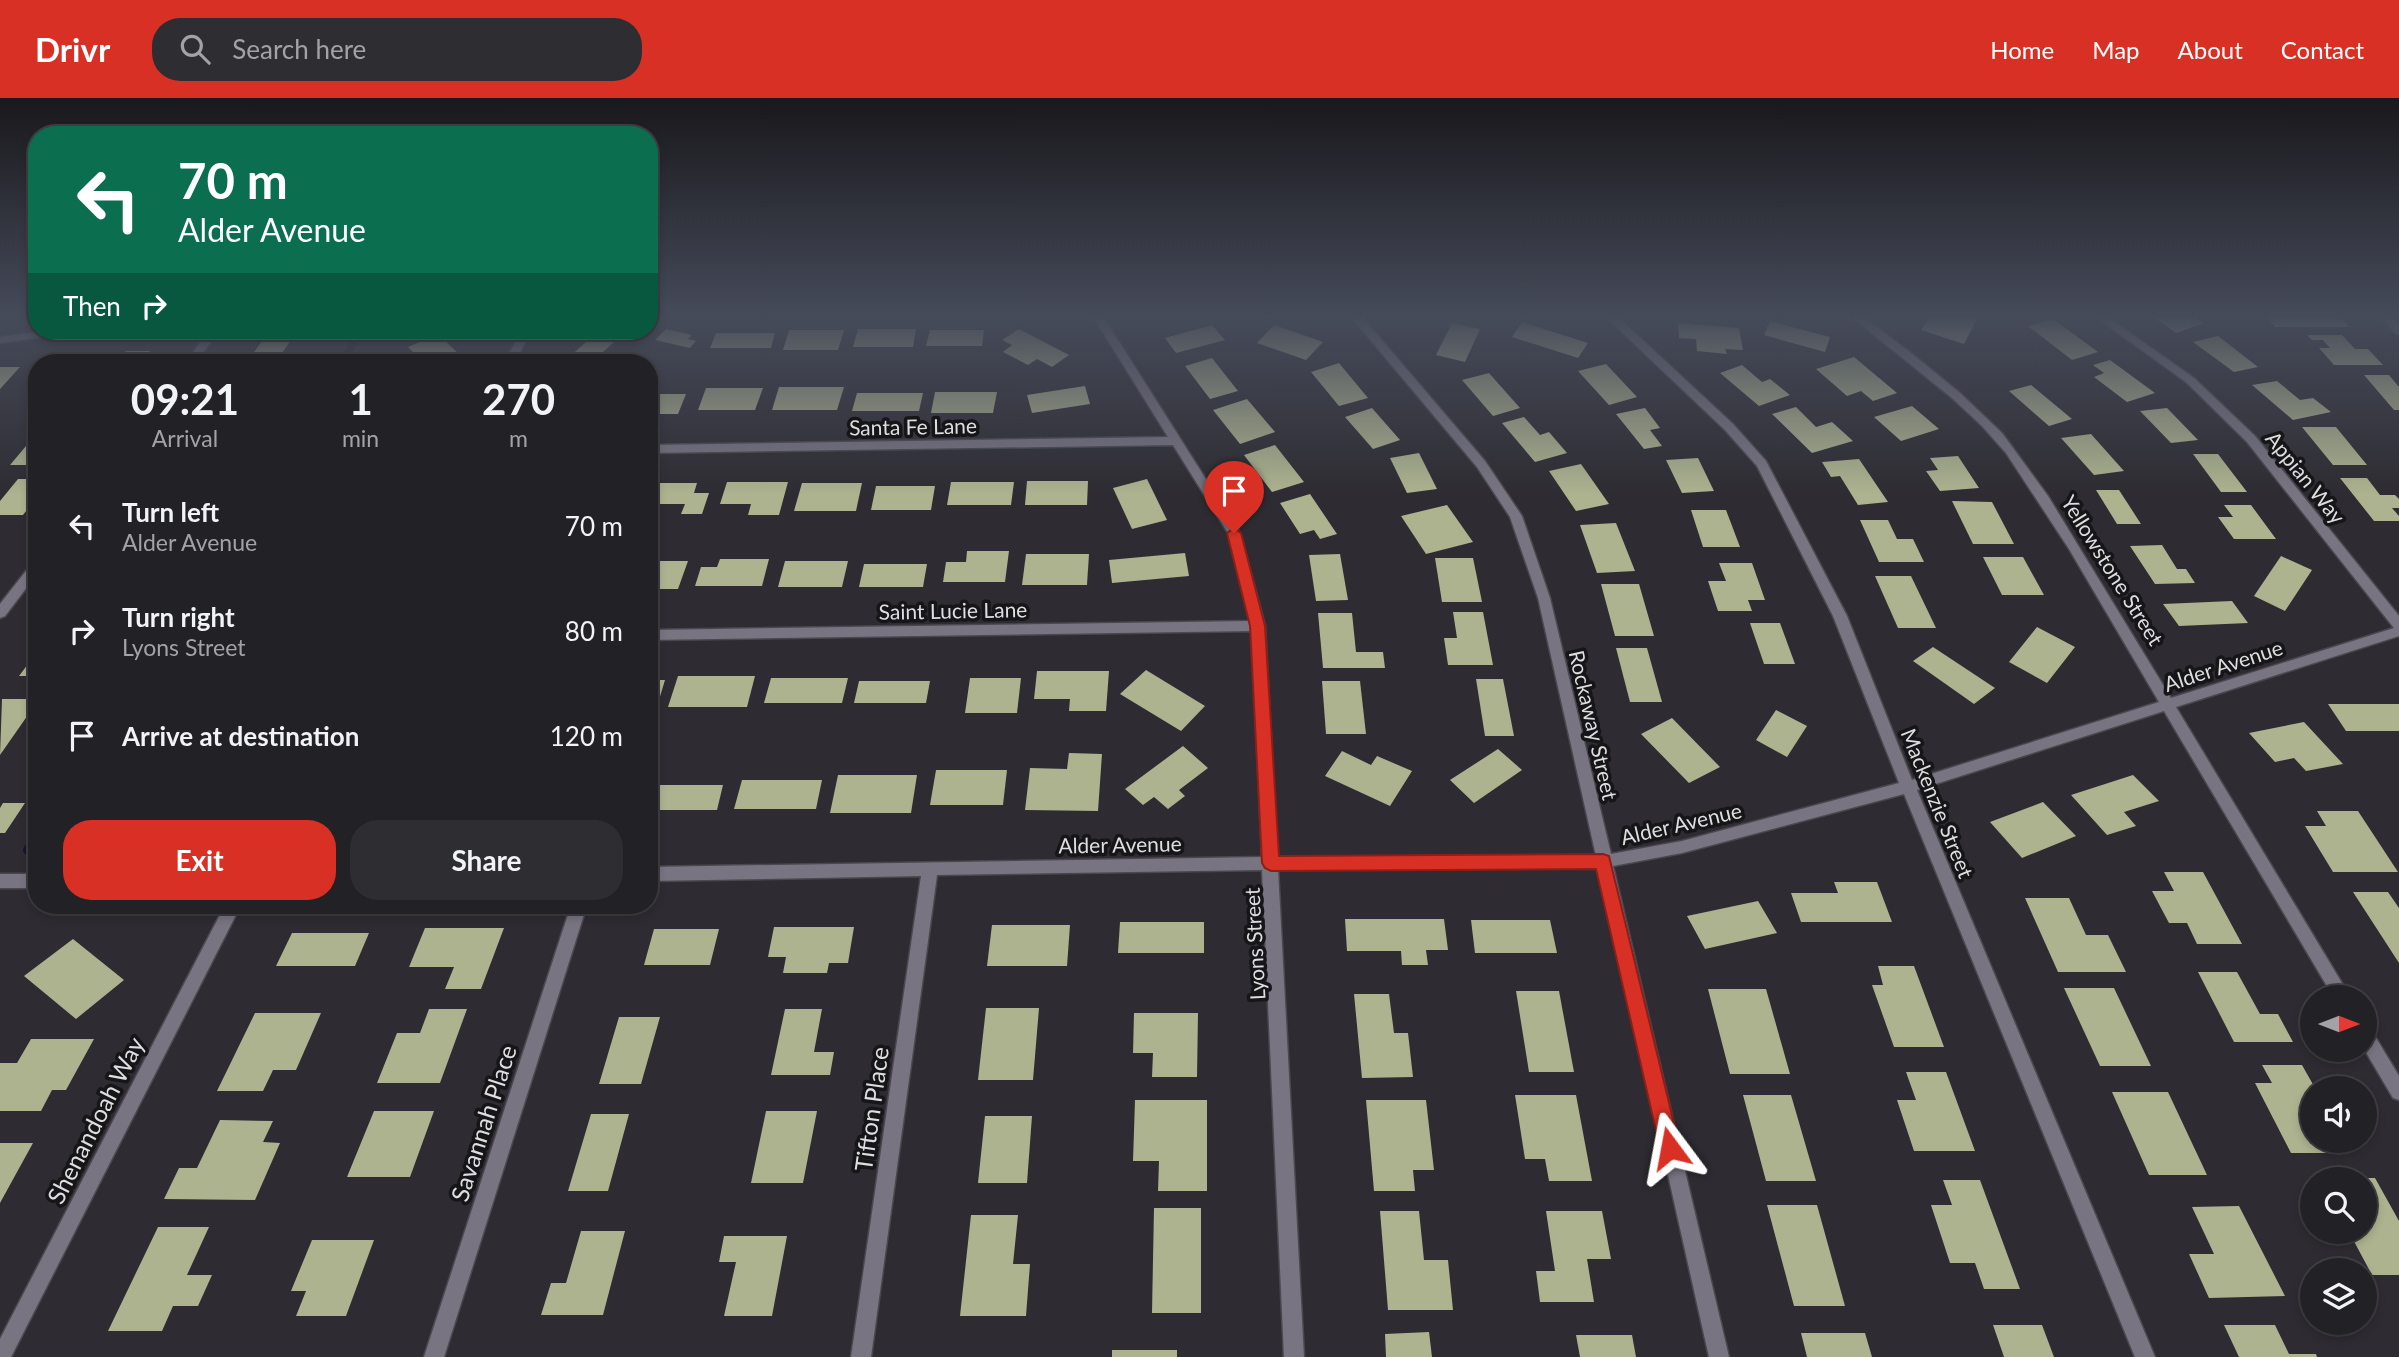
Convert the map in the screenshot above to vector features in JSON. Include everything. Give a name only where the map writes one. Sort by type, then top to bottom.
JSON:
[{"type":"street","name":"Lyons Street","points":[[1137,377],[1234,533],[1258,626],[1294,1357]]},
{"type":"street","name":"Rockaway Street","points":[[1407,377],[1481,464],[1516,516],[1544,598],[1719,1357]]},
{"type":"street","name":"Mackenzie Street","points":[[1675,377],[1729,427],[1762,464],[1840,617],[2144,1357]]},
{"type":"street","name":"Yellowstone Street","points":[[1932,377],[1988,425],[2034,486],[2073,546],[2335,985]]},
{"type":"street","name":"Appian Way","points":[[2185,377],[2251,439],[2399,625]]},
{"type":"street","name":"Santa Fe Lane","points":[[658,449],[1178,441]]},
{"type":"street","points":[[0,613],[28,577]]},
{"type":"street","name":"Saint Lucie Lane","points":[[658,635],[1258,626]]},
{"type":"street","name":"Alder Avenue","points":[[658,874],[1271,863],[1603,862],[1682,847],[1908,788],[2399,631]]},
{"type":"street","name":"Tifton Place","points":[[861,1357],[930,868]]},
{"type":"street","points":[[0,881],[28,881]]},
{"type":"street","name":"Shenandoah Way","points":[[1,1357],[228,914]]},
{"type":"street","name":"Savannah Place","points":[[434,1357],[576,914]]},
{"type":"street","points":[[2377,1055],[2399,1092]]},
{"type":"building","points":[[0,377],[11,377],[0,389]]},
{"type":"building","points":[[1193,377],[1227,377],[1238,391],[1210,399]]},
{"type":"building","points":[[1315,377],[1350,377],[1368,398],[1339,406]]},
{"type":"building","points":[[1492,377],[1520,408],[1493,416],[1462,380]]},
{"type":"building","points":[[1583,377],[1618,377],[1637,397],[1609,405]]},
{"type":"building","points":[[1724,377],[1756,377],[1762,382],[1770,379],[1790,395],[1759,406]]},
{"type":"building","points":[[1825,377],[1878,377],[1897,393],[1873,401],[1861,391],[1847,396]]},
{"type":"building","points":[[2094,377],[2133,377],[2155,393],[2127,402]]},
{"type":"building","points":[[2366,377],[2390,377],[2399,387],[2399,410],[2394,410]]},
{"type":"building","points":[[2277,381],[2300,400],[2313,398],[2331,412],[2293,420],[2252,385]]},
{"type":"building","points":[[2031,385],[2072,419],[2049,426],[2009,391]]},
{"type":"building","points":[[1085,386],[1090,404],[1032,413],[1027,395]]},
{"type":"building","points":[[779,387],[844,387],[837,410],[772,410]]},
{"type":"building","points":[[706,388],[763,388],[755,410],[698,410]]},
{"type":"building","points":[[935,392],[997,392],[993,413],[931,413]]},
{"type":"building","points":[[857,393],[923,393],[919,411],[852,411]]},
{"type":"building","points":[[658,394],[686,394],[678,414],[658,414]]},
{"type":"building","points":[[1247,399],[1275,432],[1240,444],[1213,410]]},
{"type":"building","points":[[1912,406],[1939,429],[1901,441],[1874,417]]},
{"type":"building","points":[[1796,407],[1816,427],[1832,422],[1853,441],[1812,453],[1772,414]]},
{"type":"building","points":[[1372,408],[1400,440],[1373,449],[1345,417]]},
{"type":"building","points":[[1645,408],[1660,428],[1650,430],[1662,446],[1644,449],[1616,414]]},
{"type":"building","points":[[2167,408],[2198,440],[2171,443],[2140,411]]},
{"type":"building","points":[[1524,417],[1540,435],[1549,432],[1567,453],[1535,462],[1502,423]]},
{"type":"building","points":[[2302,427],[2336,427],[2367,465],[2333,465]]},
{"type":"building","points":[[2091,434],[2124,471],[2094,475],[2061,438]]},
{"type":"building","points":[[28,444],[28,465],[10,465]]},
{"type":"building","points":[[1275,445],[1304,482],[1272,492],[1244,455]]},
{"type":"building","points":[[1419,453],[1437,489],[1407,493],[1390,458]]},
{"type":"building","points":[[2193,454],[2218,454],[2247,492],[2221,492]]},
{"type":"building","points":[[1958,456],[1979,488],[1940,491],[1926,471],[1938,470],[1930,458]]},
{"type":"building","points":[[1698,458],[1714,491],[1682,493],[1666,460]]},
{"type":"building","points":[[1859,459],[1888,502],[1858,505],[1840,476],[1831,477],[1822,462]]},
{"type":"building","points":[[1581,464],[1609,504],[1576,511],[1549,471]]},
{"type":"building","points":[[2340,478],[2367,478],[2380,495],[2395,495],[2399,499],[2399,508],[2392,508],[2399,516],[2399,521],[2374,521]]},
{"type":"building","points":[[18,479],[28,479],[28,509],[23,515],[0,515],[0,501]]},
{"type":"building","points":[[1147,479],[1167,520],[1132,529],[1113,488]]},
{"type":"building","points":[[1027,481],[1088,481],[1087,505],[1025,505]]},
{"type":"building","points":[[727,482],[788,482],[779,515],[748,515],[751,504],[720,504]]},
{"type":"building","points":[[951,482],[1014,482],[1011,505],[947,505]]},
{"type":"building","points":[[658,483],[697,483],[694,493],[709,493],[702,514],[681,514],[685,504],[658,504]]},
{"type":"building","points":[[802,483],[862,483],[856,511],[794,511]]},
{"type":"building","points":[[876,486],[935,486],[931,510],[871,510]]},
{"type":"building","points":[[2096,490],[2119,490],[2141,524],[2117,524]]},
{"type":"building","points":[[1310,494],[1337,534],[1320,539],[1314,530],[1300,534],[1280,503]]},
{"type":"building","points":[[1952,501],[1992,502],[2014,544],[1973,544]]},
{"type":"building","points":[[1447,505],[1473,542],[1426,554],[1401,516]]},
{"type":"building","points":[[2224,505],[2251,505],[2276,539],[2234,539],[2218,517],[2233,517]]},
{"type":"building","points":[[1691,510],[1726,510],[1740,547],[1703,547]]},
{"type":"building","points":[[1860,520],[1888,520],[1897,539],[1913,539],[1924,562],[1879,562]]},
{"type":"building","points":[[1616,523],[1635,571],[1597,573],[1580,525]]},
{"type":"building","points":[[2162,545],[2177,569],[2186,569],[2195,583],[2155,584],[2130,546]]},
{"type":"building","points":[[967,551],[1009,551],[1005,582],[943,582],[946,562],[966,562]]},
{"type":"building","points":[[1185,553],[1189,576],[1112,583],[1109,560]]},
{"type":"building","points":[[1026,554],[1089,554],[1087,585],[1022,585]]},
{"type":"building","points":[[1340,554],[1348,600],[1316,601],[1309,555]]},
{"type":"building","points":[[2281,556],[2312,570],[2285,611],[2254,596]]},
{"type":"building","points":[[1983,557],[2023,557],[2044,595],[2002,595]]},
{"type":"building","points":[[1435,558],[1473,558],[1482,602],[1442,602]]},
{"type":"building","points":[[720,559],[769,559],[762,586],[695,586],[701,567],[717,567]]},
{"type":"building","points":[[658,561],[688,561],[678,589],[658,589]]},
{"type":"building","points":[[785,561],[848,561],[842,587],[778,587]]},
{"type":"building","points":[[1719,563],[1752,563],[1765,600],[1748,600],[1752,611],[1718,611],[1708,581],[1726,581]]},
{"type":"building","points":[[864,564],[927,564],[923,587],[859,587]]},
{"type":"building","points":[[1875,576],[1911,576],[1936,628],[1898,628]]},
{"type":"building","points":[[1601,584],[1639,584],[1654,636],[1615,636]]},
{"type":"building","points":[[2232,601],[2248,623],[2179,626],[2163,604]]},
{"type":"building","points":[[1453,612],[1483,612],[1493,665],[1448,665],[1444,638],[1457,638]]},
{"type":"building","points":[[1318,613],[1352,613],[1356,652],[1383,652],[1385,668],[1323,668]]},
{"type":"building","points":[[1750,623],[1780,623],[1795,664],[1764,664]]},
{"type":"building","points":[[2037,627],[2075,647],[2047,683],[2009,662]]},
{"type":"building","points":[[1933,647],[1995,688],[1974,704],[1913,661]]},
{"type":"building","points":[[1616,648],[1647,648],[1662,702],[1630,702]]},
{"type":"building","points":[[28,664],[28,676],[19,676]]},
{"type":"building","points":[[1146,670],[1205,706],[1181,731],[1120,694]]},
{"type":"building","points":[[1037,671],[1109,671],[1106,711],[1069,711],[1070,699],[1034,699]]},
{"type":"building","points":[[678,676],[755,676],[747,707],[668,707]]},
{"type":"building","points":[[771,678],[848,678],[842,703],[764,703]]},
{"type":"building","points":[[970,678],[1021,678],[1017,713],[965,713]]},
{"type":"building","points":[[1476,679],[1503,679],[1514,736],[1485,736]]},
{"type":"building","points":[[658,680],[665,680],[658,703]]},
{"type":"building","points":[[859,681],[930,681],[926,703],[854,703]]},
{"type":"building","points":[[1322,681],[1360,681],[1366,734],[1326,734]]},
{"type":"building","points":[[2,699],[28,699],[28,715],[0,755]]},
{"type":"building","points":[[2328,704],[2399,704],[2399,731],[2346,731]]},
{"type":"building","points":[[1776,710],[1807,726],[1787,757],[1756,740]]},
{"type":"building","points":[[1672,718],[1720,767],[1689,783],[1641,734]]},
{"type":"building","points":[[2304,722],[2343,764],[2306,771],[2294,758],[2275,762],[2249,733]]},
{"type":"building","points":[[1183,746],[1208,768],[1179,790],[1185,796],[1168,809],[1154,797],[1143,805],[1125,789]]},
{"type":"building","points":[[1498,749],[1522,770],[1474,803],[1450,780]]},
{"type":"building","points":[[1342,751],[1371,765],[1377,756],[1412,771],[1390,806],[1325,776]]},
{"type":"building","points":[[1069,753],[1102,754],[1098,811],[1025,810],[1030,768],[1067,769]]},
{"type":"building","points":[[936,770],[1007,770],[1003,805],[930,805]]},
{"type":"building","points":[[838,775],[917,775],[911,813],[830,813]]},
{"type":"building","points":[[2133,775],[2159,801],[2124,812],[2136,826],[2107,835],[2071,795]]},
{"type":"building","points":[[742,780],[822,780],[816,809],[734,809]]},
{"type":"building","points":[[658,785],[723,785],[717,810],[658,810]]},
{"type":"building","points":[[2043,802],[2076,836],[2022,858],[1990,822]]},
{"type":"building","points":[[3,803],[25,803],[5,833],[0,833],[0,808]]},
{"type":"building","points":[[2317,811],[2358,811],[2398,872],[2333,872],[2305,826],[2326,826]]},
{"type":"building","points":[[2164,872],[2203,872],[2242,944],[2197,944],[2187,923],[2169,923],[2152,891],[2174,891]]},
{"type":"building","points":[[1834,882],[1877,882],[1892,922],[1801,922],[1791,893],[1838,893]]},
{"type":"building","points":[[2353,892],[2388,892],[2399,908],[2399,963]]},
{"type":"building","points":[[2025,898],[2069,898],[2086,935],[2108,935],[2126,972],[2058,972]]},
{"type":"building","points":[[1758,901],[1777,933],[1705,949],[1687,916]]},
{"type":"building","points":[[1345,919],[1444,919],[1448,950],[1426,950],[1428,965],[1402,965],[1401,951],[1347,951]]},
{"type":"building","points":[[1471,920],[1550,920],[1557,953],[1475,953]]},
{"type":"building","points":[[1120,922],[1204,922],[1204,953],[1118,953]]},
{"type":"building","points":[[992,925],[1070,925],[1067,966],[987,966]]},
{"type":"building","points":[[774,927],[854,927],[848,963],[829,963],[827,973],[783,973],[786,957],[768,957]]},
{"type":"building","points":[[425,928],[504,928],[481,989],[445,989],[454,967],[409,967]]},
{"type":"building","points":[[654,929],[719,929],[710,965],[644,965]]},
{"type":"building","points":[[292,933],[369,933],[355,966],[276,966]]},
{"type":"building","points":[[73,939],[124,980],[76,1019],[24,976]]},
{"type":"building","points":[[1878,966],[1914,966],[1944,1047],[1894,1047],[1872,985],[1883,985]]},
{"type":"building","points":[[2198,972],[2237,972],[2260,1014],[2278,1014],[2293,1042],[2234,1042]]},
{"type":"building","points":[[2064,988],[2114,988],[2151,1066],[2100,1066]]},
{"type":"building","points":[[1708,989],[1766,989],[1790,1074],[1730,1074]]},
{"type":"building","points":[[1516,991],[1559,991],[1574,1072],[1529,1072]]},
{"type":"building","points":[[1354,994],[1389,994],[1394,1033],[1408,1033],[1413,1077],[1362,1078]]},
{"type":"building","points":[[986,1008],[1039,1008],[1033,1080],[978,1080]]},
{"type":"building","points":[[429,1009],[467,1009],[440,1083],[377,1083],[397,1033],[420,1033]]},
{"type":"building","points":[[785,1009],[822,1009],[814,1052],[834,1052],[830,1075],[771,1075]]},
{"type":"building","points":[[255,1013],[321,1013],[296,1070],[273,1070],[263,1091],[217,1091]]},
{"type":"building","points":[[1134,1013],[1198,1013],[1197,1077],[1152,1077],[1153,1053],[1133,1053]]},
{"type":"building","points":[[619,1017],[660,1017],[641,1084],[599,1084]]},
{"type":"building","points":[[31,1039],[94,1039],[66,1090],[52,1090],[41,1111],[0,1111],[0,1063],[17,1063]]},
{"type":"building","points":[[2262,1065],[2302,1065],[2308,1076],[2300,1076],[2300,1153],[2291,1153],[2255,1083],[2272,1083]]},
{"type":"building","points":[[1906,1072],[1946,1072],[1975,1151],[1914,1151],[1897,1100],[1916,1100]]},
{"type":"building","points":[[2112,1092],[2168,1092],[2207,1175],[2149,1175]]},
{"type":"building","points":[[1515,1095],[1576,1095],[1592,1181],[1549,1181],[1545,1159],[1525,1159]]},
{"type":"building","points":[[1743,1095],[1791,1095],[1816,1181],[1766,1181]]},
{"type":"building","points":[[1135,1100],[1207,1100],[1207,1191],[1158,1191],[1159,1161],[1133,1161]]},
{"type":"building","points":[[1366,1100],[1426,1100],[1434,1170],[1413,1170],[1415,1191],[1374,1191]]},
{"type":"building","points":[[374,1111],[434,1111],[410,1177],[347,1177]]},
{"type":"building","points":[[766,1111],[817,1111],[803,1183],[751,1183]]},
{"type":"building","points":[[591,1114],[629,1114],[608,1191],[568,1191]]},
{"type":"building","points":[[985,1116],[1032,1116],[1027,1183],[978,1183]]},
{"type":"building","points":[[220,1120],[273,1121],[263,1142],[280,1143],[255,1200],[164,1199],[179,1168],[197,1168]]},
{"type":"building","points":[[0,1143],[33,1143],[0,1203]]},
{"type":"building","points":[[1943,1180],[1980,1180],[2020,1289],[1984,1289],[1975,1263],[1950,1263],[1931,1205],[1952,1205]]},
{"type":"building","points":[[2377,1182],[2399,1221],[2399,1275],[2377,1275],[2377,1258],[2363,1258],[2355,1244],[2377,1244]]},
{"type":"building","points":[[1767,1205],[1817,1205],[1845,1306],[1794,1306]]},
{"type":"building","points":[[2239,1206],[2285,1296],[2209,1298],[2189,1254],[2214,1254],[2192,1207]]},
{"type":"building","points":[[1154,1208],[1201,1208],[1201,1313],[1152,1313]]},
{"type":"building","points":[[1380,1211],[1419,1211],[1424,1260],[1448,1260],[1453,1310],[1388,1310]]},
{"type":"building","points":[[1546,1211],[1602,1211],[1611,1259],[1587,1259],[1594,1302],[1540,1302],[1536,1271],[1555,1271]]},
{"type":"building","points":[[971,1215],[1018,1215],[1013,1264],[1030,1264],[1026,1316],[960,1316]]},
{"type":"building","points":[[158,1227],[209,1227],[187,1275],[212,1275],[198,1306],[173,1306],[162,1331],[108,1331]]},
{"type":"building","points":[[581,1231],[625,1231],[603,1315],[541,1315],[551,1283],[566,1283]]},
{"type":"building","points":[[724,1236],[787,1236],[772,1316],[724,1316],[736,1262],[719,1262]]},
{"type":"building","points":[[312,1240],[374,1240],[346,1316],[296,1316],[306,1291],[291,1291]]},
{"type":"building","points":[[1993,1325],[2042,1325],[2054,1357],[2004,1357]]},
{"type":"building","points":[[2224,1325],[2275,1325],[2289,1354],[2316,1354],[2317,1357],[2239,1357]]},
{"type":"building","points":[[1429,1332],[1432,1357],[1386,1357],[1385,1334]]},
{"type":"building","points":[[1801,1333],[1865,1333],[1872,1357],[1807,1357]]},
{"type":"building","points":[[1576,1335],[1632,1335],[1636,1357],[1580,1357]]},
{"type":"building","points":[[1112,1350],[1177,1350],[1177,1357],[1112,1357]]},
{"type":"route","points":[[1234,533],[1258,626],[1271,863],[1603,862],[1670,1148]]}]
